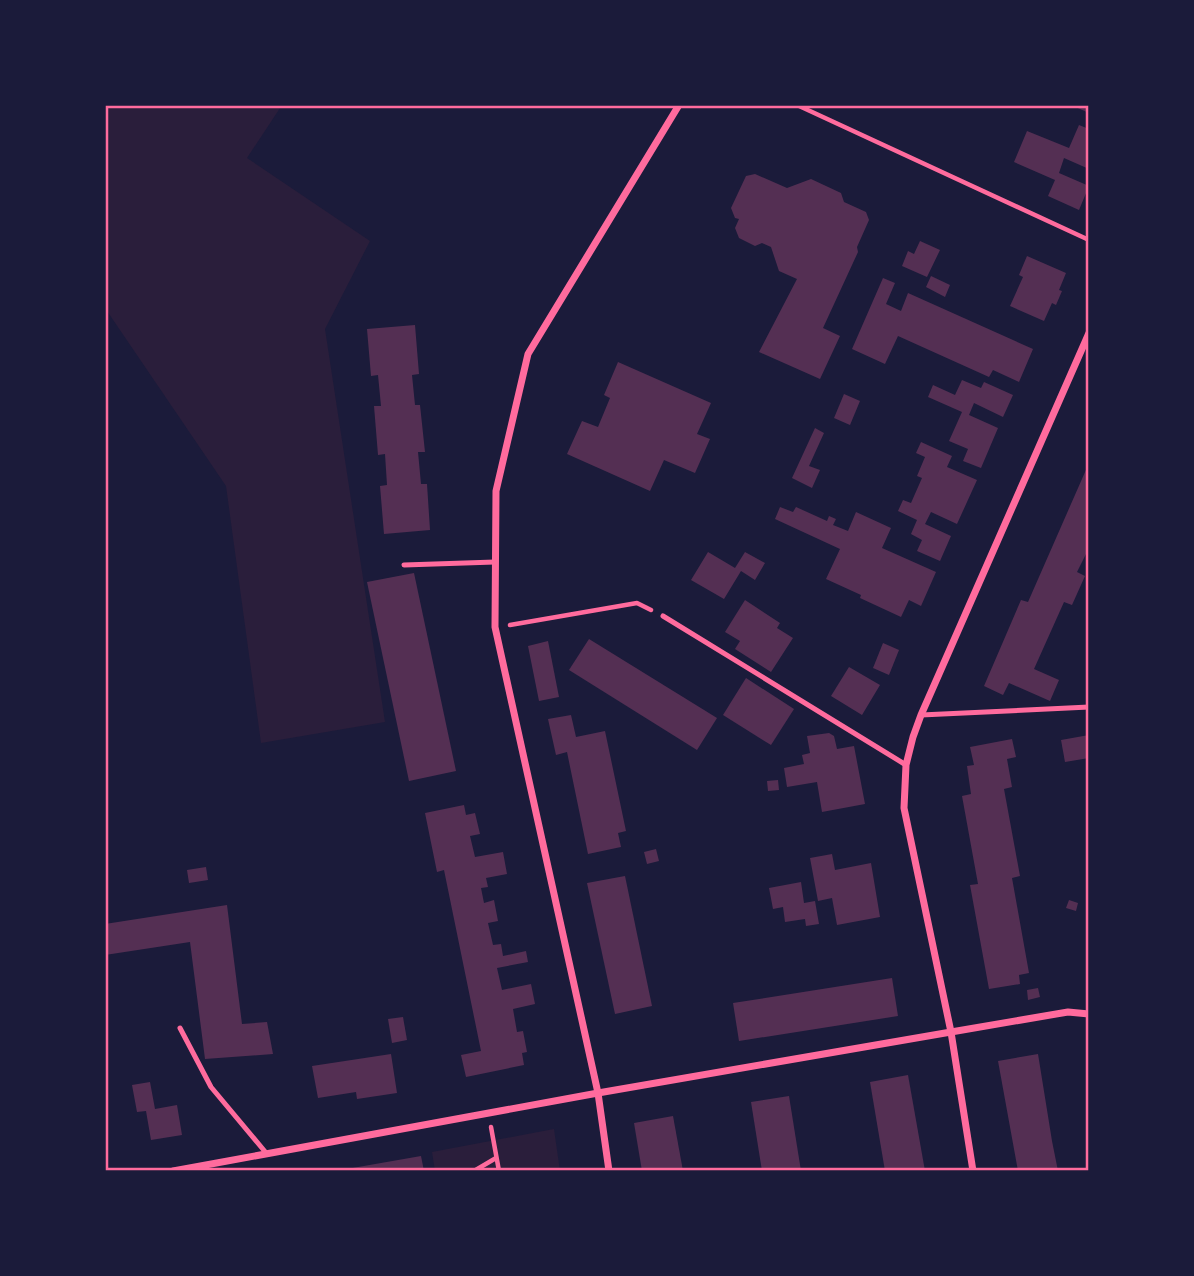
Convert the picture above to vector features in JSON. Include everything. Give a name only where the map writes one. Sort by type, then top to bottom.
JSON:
[{"type":"street","points":[[609,1171],[598,1093],[495,628],[496,491],[528,354],[679,105]]},
{"type":"street","points":[[974,1171],[951,1032],[904,808],[906,765],[912,737],[921,715],[1089,333]]},
{"type":"street","points":[[173,1171],[489,1112],[951,1032],[1068,1012],[1089,1014]]},
{"type":"lane","points":[[404,565],[495,562]]},
{"type":"lane","points":[[663,616],[906,765]]},
{"type":"lane","points":[[921,715],[1089,707]]},
{"type":"lane","points":[[180,1028],[211,1087],[267,1154]]},
{"type":"path","points":[[797,105],[1089,240]]},
{"type":"path","points":[[495,628],[637,603],[663,616]]},
{"type":"path","points":[[489,1112],[499,1171]]},
{"type":"path","points":[[474,1171],[496,1158]]},
{"type":"shaded area","points":[[105,105],[282,105],[247,158],[370,241],[325,329],[385,722],[261,743],[226,486],[105,308]]},
{"type":"shaded area","points":[[554,1129],[560,1171],[435,1171],[432,1152]]},
{"type":"building","points":[[1071,105],[1089,105],[1089,113]]},
{"type":"building","points":[[1079,125],[1089,129],[1089,169],[1064,158],[1059,173],[1089,186],[1079,210],[1048,196],[1055,180],[1014,162],[1027,131],[1069,148]]},
{"type":"building","points":[[755,174],[787,188],[811,179],[841,193],[844,202],[866,212],[869,220],[857,247],[858,252],[823,328],[840,336],[820,379],[759,352],[797,279],[779,271],[771,247],[762,243],[755,246],[739,238],[735,228],[739,219],[735,218],[731,208],[746,176]]},
{"type":"building","points":[[920,241],[940,250],[927,277],[902,266],[908,251],[914,254]]},
{"type":"building","points":[[1027,256],[1066,273],[1056,305],[1052,303],[1044,321],[1010,306],[1023,277],[1019,275]]},
{"type":"building","points":[[931,276],[950,285],[945,297],[926,287]]},
{"type":"building","points":[[883,278],[895,283],[886,304],[901,311],[908,293],[1033,349],[1019,382],[993,370],[989,377],[898,336],[885,364],[852,349]]},
{"type":"building","points":[[415,325],[419,374],[412,375],[415,405],[420,405],[425,452],[418,452],[421,484],[427,484],[430,530],[384,534],[380,486],[387,485],[385,454],[378,455],[374,406],[381,406],[378,375],[371,376],[367,329]]},
{"type":"building","points":[[618,362],[711,403],[697,434],[710,439],[695,473],[664,460],[650,491],[567,454],[582,421],[598,427],[610,398],[604,395]]},
{"type":"building","points":[[962,380],[981,388],[984,382],[1013,395],[1003,417],[974,403],[969,415],[998,428],[981,468],[963,461],[968,449],[949,441],[962,412],[928,397],[933,385],[955,395]]},
{"type":"building","points":[[844,394],[860,401],[850,425],[834,418]]},
{"type":"building","points":[[815,428],[824,433],[809,466],[820,470],[812,488],[792,478]]},
{"type":"building","points":[[921,442],[952,456],[947,467],[977,480],[957,524],[931,512],[925,524],[951,536],[940,561],[917,551],[922,540],[911,534],[917,520],[898,511],[903,500],[911,503],[922,478],[917,476],[925,457],[916,453]]},
{"type":"building","points":[[1089,463],[1089,548],[1077,572],[1085,576],[1072,605],[1064,602],[1034,669],[1059,680],[1050,701],[1009,683],[1003,695],[984,686],[1021,600],[1028,602]]},
{"type":"building","points":[[780,507],[793,512],[796,507],[827,521],[829,516],[836,519],[833,525],[848,531],[856,512],[891,528],[882,548],[936,572],[921,606],[909,600],[901,617],[826,579],[840,549],[775,519]]},
{"type":"building","points":[[708,552],[735,568],[745,552],[765,563],[755,580],[741,571],[724,599],[691,580]]},
{"type":"building","points":[[414,573],[456,771],[409,781],[367,582]]},
{"type":"building","points":[[745,600],[780,623],[777,628],[793,638],[771,672],[735,649],[740,641],[725,632]]},
{"type":"building","points":[[589,639],[717,718],[697,750],[569,670]]},
{"type":"building","points":[[548,641],[559,697],[539,701],[528,646]]},
{"type":"building","points":[[883,643],[899,650],[889,675],[873,668]]},
{"type":"building","points":[[849,667],[880,685],[862,715],[831,696]]},
{"type":"building","points":[[746,678],[794,709],[771,745],[723,715]]},
{"type":"building","points":[[571,715],[576,737],[605,731],[626,831],[618,833],[621,847],[588,854],[567,752],[556,755],[548,719]]},
{"type":"building","points":[[829,733],[834,736],[837,749],[854,746],[865,804],[822,812],[817,782],[787,787],[784,768],[804,764],[802,755],[810,753],[807,736]]},
{"type":"building","points":[[1089,735],[1089,758],[1065,762],[1061,740]]},
{"type":"building","points":[[1012,739],[1016,757],[1007,759],[1012,787],[1004,789],[1020,876],[1012,878],[1029,973],[1019,975],[1020,984],[989,989],[970,885],[978,884],[962,796],[971,794],[967,766],[974,765],[970,747]]},
{"type":"building","points":[[778,780],[779,790],[768,791],[767,781]]},
{"type":"building","points":[[464,805],[466,815],[475,813],[480,834],[470,836],[475,857],[503,852],[507,874],[486,878],[488,887],[481,888],[484,903],[494,900],[498,921],[488,923],[493,945],[501,944],[503,956],[526,951],[528,962],[497,968],[502,990],[531,984],[535,1004],[513,1009],[517,1032],[523,1031],[527,1052],[522,1053],[524,1065],[466,1077],[461,1055],[481,1051],[444,870],[437,872],[425,813]]},
{"type":"building","points":[[656,849],[659,861],[647,864],[644,852]]},
{"type":"building","points":[[832,854],[835,870],[871,863],[880,917],[837,925],[832,898],[818,901],[810,858]]},
{"type":"building","points":[[206,867],[208,880],[189,883],[187,870]]},
{"type":"building","points":[[625,876],[652,1006],[615,1014],[587,883]]},
{"type":"building","points":[[801,882],[804,903],[815,901],[819,924],[806,926],[805,919],[785,922],[783,907],[773,909],[769,888]]},
{"type":"building","points":[[1069,900],[1078,903],[1076,911],[1066,908]]},
{"type":"building","points":[[227,905],[242,1024],[267,1022],[273,1054],[205,1059],[190,942],[105,955],[105,924]]},
{"type":"building","points":[[892,978],[898,1016],[739,1041],[733,1003]]},
{"type":"building","points":[[1038,988],[1040,997],[1028,1000],[1027,990]]},
{"type":"building","points":[[403,1017],[407,1040],[392,1043],[388,1019]]},
{"type":"building","points":[[391,1054],[397,1093],[357,1099],[356,1092],[318,1098],[312,1066]]},
{"type":"building","points":[[1038,1054],[1058,1171],[1018,1171],[998,1061]]},
{"type":"building","points":[[908,1075],[925,1171],[885,1171],[870,1082]]},
{"type":"building","points":[[150,1082],[155,1109],[177,1105],[182,1135],[151,1140],[146,1111],[137,1112],[132,1085]]},
{"type":"building","points":[[789,1096],[801,1171],[762,1171],[751,1102]]},
{"type":"building","points":[[673,1116],[683,1171],[642,1171],[634,1123]]},
{"type":"building","points":[[421,1156],[424,1171],[341,1171],[341,1170]]}]
